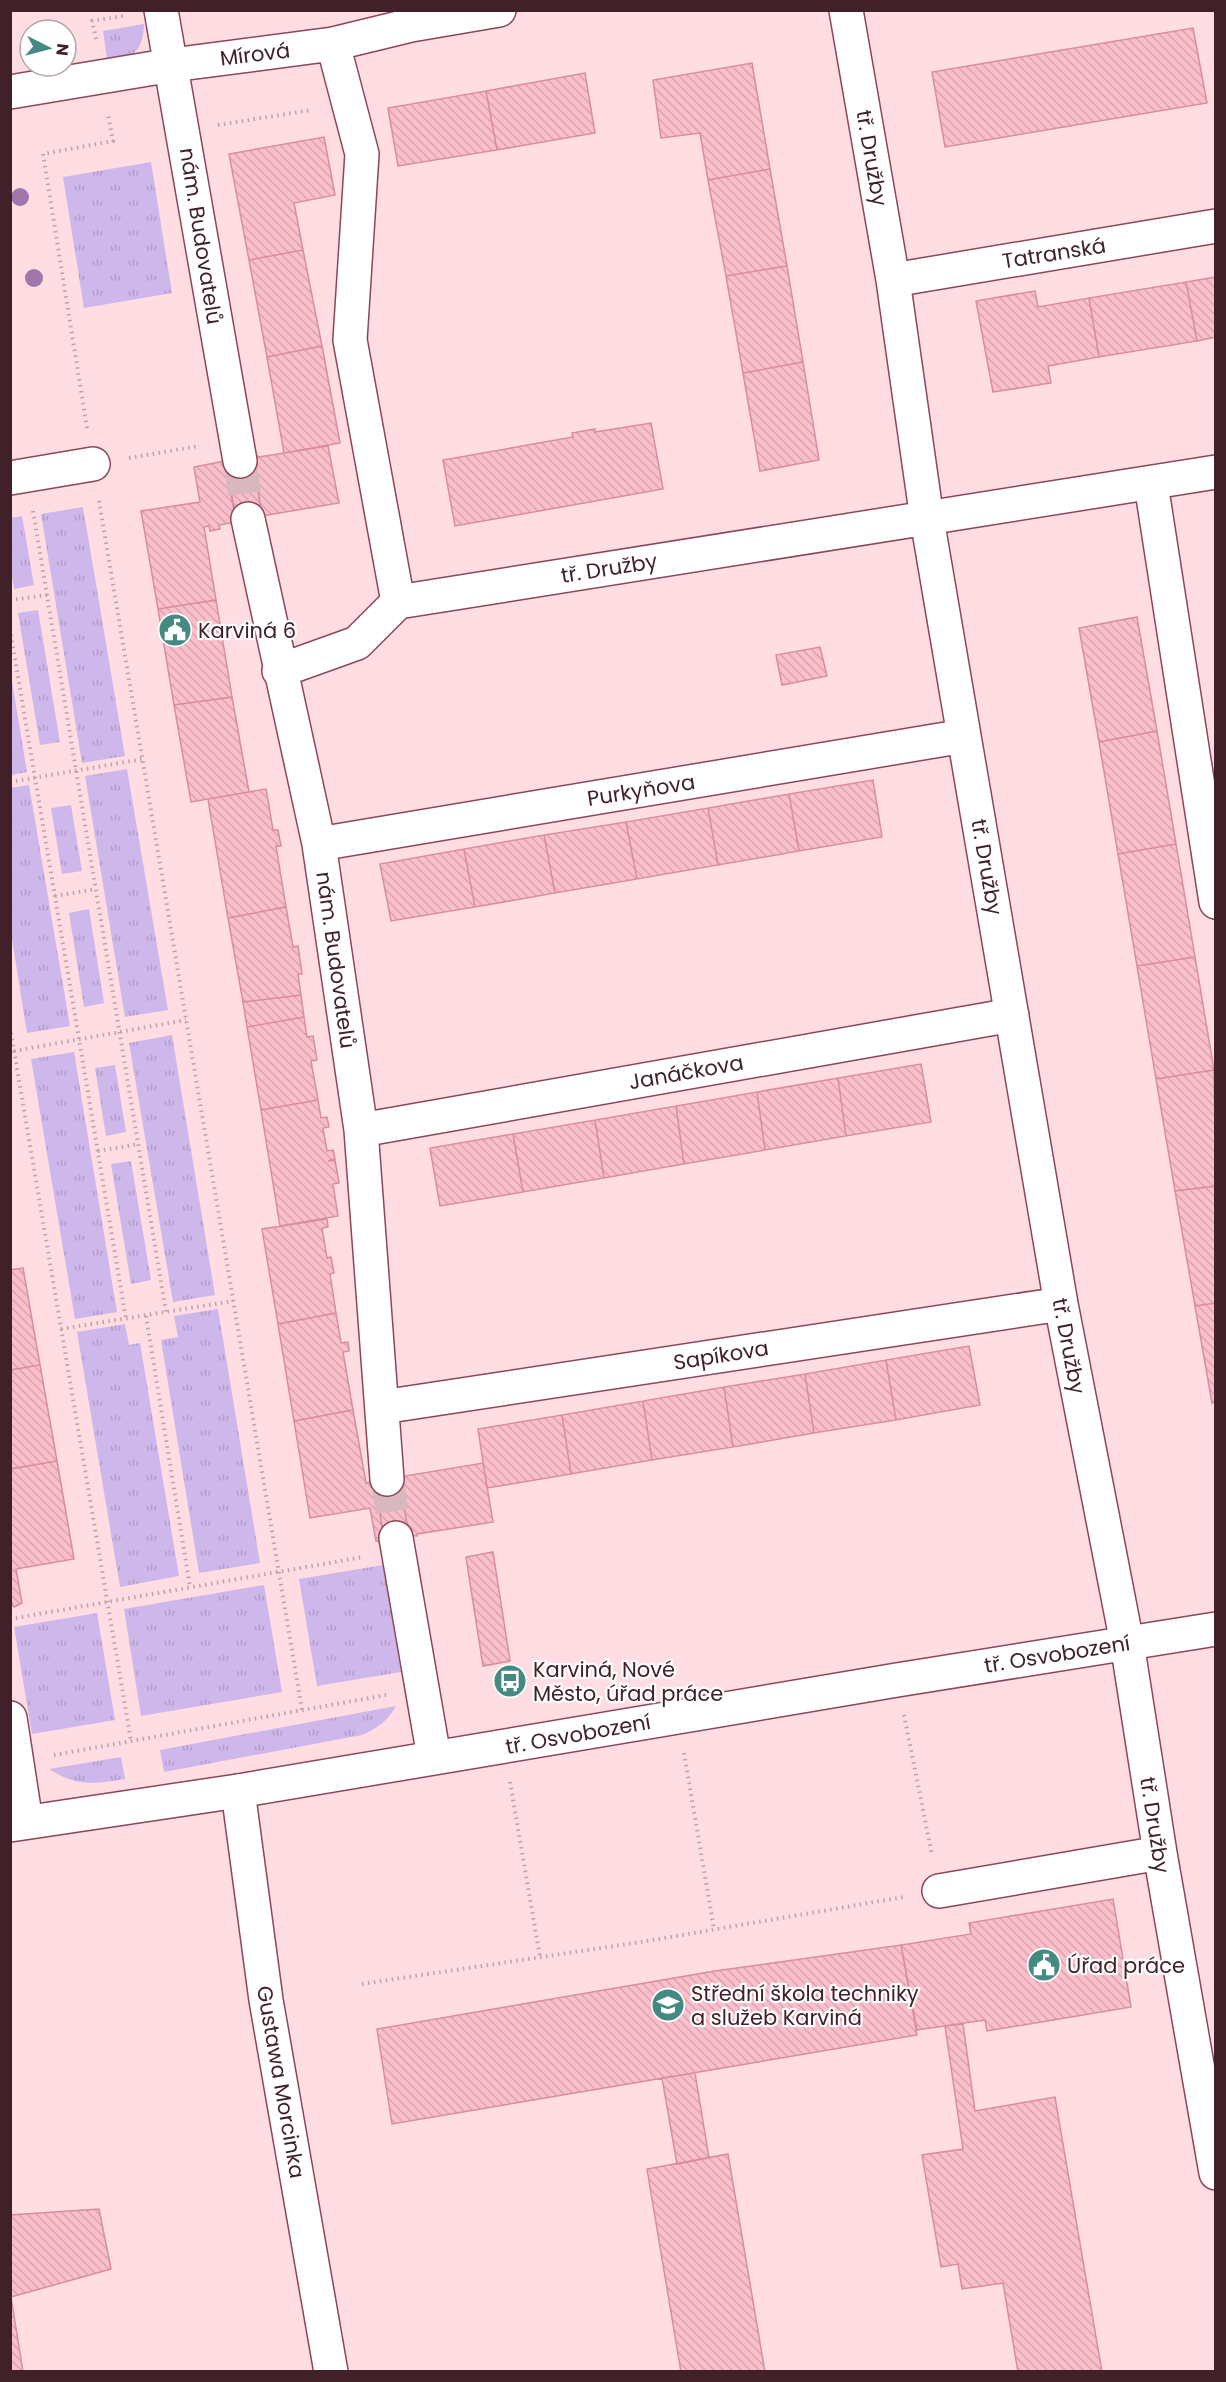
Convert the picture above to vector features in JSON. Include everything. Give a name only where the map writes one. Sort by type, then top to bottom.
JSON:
[{"type":"street","name":"nám. Budovatelů","points":[[161,10],[237,450]]},
{"type":"street","name":"Mírová","points":[[10,92],[172,65],[333,44],[410,18],[499,10]]},
{"type":"street","name":"tř. Družby","points":[[846,10],[893,280],[927,519],[1061,1304],[1127,1643],[1160,1853],[1215,2173]]},
{"type":"street","points":[[279,671],[357,643],[398,602],[350,340],[362,154],[333,44]]},
{"type":"street","name":"Tatranská","points":[[893,280],[1215,226]]},
{"type":"street","points":[[19,477],[93,464]]},
{"type":"street","name":"tř. Družby","points":[[398,602],[1215,472]]},
{"type":"street","points":[[1150,484],[1215,903]]},
{"type":"street","name":"nám. Budovatelů","points":[[248,519],[318,844],[360,1130],[387,1479]]},
{"type":"street","name":"Purkyňova","points":[[318,844],[964,735]]},
{"type":"street","name":"Janáčkova","points":[[360,1130],[1012,1015]]},
{"type":"street","name":"Sapíkova","points":[[382,1407],[1061,1304]]},
{"type":"street","points":[[398,1544],[434,1757]]},
{"type":"street","name":"tř. Osvobození","points":[[18,1824],[238,1791],[1215,1629]]},
{"type":"street","points":[[10,1718],[17,1761],[18,1824]]},
{"type":"street","name":"Gustawa Morcinka","points":[[238,1791],[266,2000],[331,2372]]},
{"type":"street","points":[[939,1891],[1160,1853]]},
{"type":"path","points":[[124,16],[92,21],[113,141],[43,154],[302,1710]]},
{"type":"path","points":[[215,125],[348,104]]},
{"type":"path","points":[[93,464],[237,450]]},
{"type":"path","points":[[19,477],[47,595],[166,1312]]},
{"type":"path","points":[[10,600],[47,595]]},
{"type":"path","points":[[10,629],[126,1319]]},
{"type":"path","points":[[10,782],[143,759]]},
{"type":"path","points":[[55,896],[96,889]]},
{"type":"path","points":[[15,1051],[186,1020]]},
{"type":"path","points":[[10,1027],[131,1741]]},
{"type":"path","points":[[98,1151],[139,1144]]},
{"type":"path","points":[[61,1329],[233,1301]]},
{"type":"path","points":[[146,1316],[190,1587]]},
{"type":"path","points":[[10,1619],[279,1572],[398,1544]]},
{"type":"path","points":[[362,1984],[939,1891],[897,1680]]},
{"type":"path","points":[[17,1761],[422,1688]]},
{"type":"path","points":[[677,1717],[714,1929]]},
{"type":"path","points":[[504,1746],[540,1957]]},
{"type":"green space","points":[[144,24],[141,41],[135,52],[108,65],[103,31]]},
{"type":"green space","points":[[151,162],[172,293],[84,308],[63,177]]},
{"type":"green space","points":[[83,507],[125,756],[82,763],[41,514]]},
{"type":"green space","points":[[22,516],[34,585],[14,589],[11,569],[11,518]]},
{"type":"green space","points":[[38,610],[60,742],[40,745],[18,613]]},
{"type":"green space","points":[[11,675],[27,772],[10,775]]},
{"type":"green space","points":[[127,769],[168,1010],[125,1017],[85,776]]},
{"type":"green space","points":[[29,785],[70,1026],[27,1033],[11,933],[10,788]]},
{"type":"green space","points":[[71,805],[82,871],[62,874],[51,808]]},
{"type":"green space","points":[[89,909],[104,1003],[84,1007],[69,913]]},
{"type":"green space","points":[[172,1035],[215,1295],[173,1302],[129,1043]]},
{"type":"green space","points":[[74,1052],[117,1312],[75,1319],[31,1059]]},
{"type":"green space","points":[[115,1065],[126,1132],[106,1136],[95,1068]]},
{"type":"green space","points":[[131,1161],[151,1280],[131,1284],[111,1164]]},
{"type":"green space","points":[[218,1309],[260,1563],[199,1573],[161,1340],[178,1337],[174,1316]]},
{"type":"green space","points":[[125,1324],[129,1345],[140,1343],[179,1576],[120,1587],[77,1332]]},
{"type":"green space","points":[[383,1565],[401,1672],[317,1686],[299,1579]]},
{"type":"green space","points":[[264,1585],[282,1692],[141,1716],[124,1609]]},
{"type":"green space","points":[[97,1613],[115,1720],[32,1734],[14,1627]]},
{"type":"green space","points":[[396,1706],[381,1724],[362,1735],[164,1772],[160,1750]]},
{"type":"green space","points":[[121,1757],[125,1779],[86,1783],[69,1779],[49,1769]]},
{"type":"building","points":[[1193,28],[1207,103],[945,147],[932,72]]},
{"type":"building","points":[[752,63],[770,169],[708,180],[700,133],[661,138],[653,80]]},
{"type":"building","points":[[585,73],[595,133],[497,150],[486,91]]},
{"type":"building","points":[[486,91],[497,150],[398,166],[388,108]]},
{"type":"building","points":[[324,137],[335,195],[294,203],[303,250],[249,260],[229,154]]},
{"type":"building","points":[[770,169],[787,266],[726,276],[708,180]]},
{"type":"building","points":[[303,250],[322,346],[267,357],[249,260]]},
{"type":"building","points":[[787,266],[803,362],[743,373],[726,276]]},
{"type":"building","points":[[1216,277],[1216,337],[1197,341],[1186,282]]},
{"type":"building","points":[[1186,282],[1197,341],[1099,357],[1089,298]]},
{"type":"building","points":[[1035,291],[1038,307],[1089,298],[1099,357],[1048,366],[1051,383],[993,392],[976,301]]},
{"type":"building","points":[[322,346],[340,443],[284,453],[267,357]]},
{"type":"building","points":[[803,362],[819,460],[760,471],[743,373]]},
{"type":"building","points":[[651,423],[663,489],[455,526],[443,460],[573,437],[572,433],[595,429],[595,432]]},
{"type":"building","points":[[328,446],[339,503],[262,516],[253,458],[255,455],[259,457]]},
{"type":"building","points":[[253,459],[262,516],[236,522],[227,463]]},
{"type":"building","points":[[225,461],[236,522],[219,525],[220,529],[210,531],[209,526],[204,527],[216,600],[158,609],[141,511],[200,502],[194,467]]},
{"type":"building","points":[[216,600],[232,697],[174,705],[158,609]]},
{"type":"building","points":[[1137,617],[1157,731],[1099,742],[1079,628]]},
{"type":"building","points":[[820,647],[827,676],[782,685],[776,655]]},
{"type":"building","points":[[232,697],[249,792],[191,802],[174,705]]},
{"type":"building","points":[[1157,731],[1176,844],[1118,854],[1099,742]]},
{"type":"building","points":[[873,780],[882,837],[799,851],[789,794]]},
{"type":"building","points":[[266,789],[273,830],[278,830],[281,846],[276,846],[286,907],[228,918],[208,799]]},
{"type":"building","points":[[789,794],[799,851],[718,865],[708,808]]},
{"type":"building","points":[[708,808],[718,865],[637,879],[626,822]]},
{"type":"building","points":[[626,822],[637,879],[555,893],[544,835]]},
{"type":"building","points":[[544,835],[555,893],[475,907],[464,849]]},
{"type":"building","points":[[1176,844],[1195,957],[1137,966],[1118,854]]},
{"type":"building","points":[[464,849],[475,907],[391,921],[380,864]]},
{"type":"building","points":[[286,907],[293,947],[298,946],[302,974],[298,974],[301,995],[243,1002],[228,918]]},
{"type":"building","points":[[1195,957],[1214,1070],[1156,1079],[1137,966]]},
{"type":"building","points":[[301,995],[304,1017],[247,1027],[243,1002]]},
{"type":"building","points":[[304,1017],[307,1037],[313,1036],[317,1060],[311,1061],[318,1100],[261,1110],[247,1027]]},
{"type":"building","points":[[921,1064],[931,1122],[846,1136],[838,1078]]},
{"type":"building","points":[[1214,1070],[1216,1186],[1175,1191],[1156,1079]]},
{"type":"building","points":[[838,1078],[846,1136],[765,1150],[757,1092]]},
{"type":"building","points":[[757,1092],[765,1150],[684,1164],[676,1106]]},
{"type":"building","points":[[318,1100],[321,1118],[327,1117],[329,1127],[323,1128],[327,1151],[333,1150],[335,1159],[328,1161],[335,1160],[339,1183],[333,1184],[338,1216],[280,1226],[261,1110]]},
{"type":"building","points":[[676,1106],[684,1164],[604,1178],[595,1120]]},
{"type":"building","points":[[595,1120],[604,1178],[523,1192],[513,1134]]},
{"type":"building","points":[[513,1134],[523,1192],[440,1206],[430,1148]]},
{"type":"building","points":[[1216,1186],[1216,1303],[1195,1306],[1175,1191]]},
{"type":"building","points":[[327,1219],[328,1227],[322,1228],[327,1258],[331,1257],[334,1273],[330,1274],[336,1313],[278,1324],[262,1229]]},
{"type":"building","points":[[23,1268],[40,1365],[10,1370],[10,1270]]},
{"type":"building","points":[[1216,1303],[1216,1402],[1212,1403],[1195,1306]]},
{"type":"building","points":[[336,1313],[341,1343],[348,1342],[349,1351],[343,1352],[353,1410],[294,1421],[278,1324]]},
{"type":"building","points":[[969,1346],[980,1405],[896,1420],[886,1360]]},
{"type":"building","points":[[886,1360],[896,1420],[814,1433],[805,1374]]},
{"type":"building","points":[[40,1365],[57,1461],[10,1469],[10,1370]]},
{"type":"building","points":[[805,1374],[814,1433],[733,1447],[724,1387]]},
{"type":"building","points":[[724,1387],[733,1447],[652,1460],[643,1401]]},
{"type":"building","points":[[643,1401],[652,1460],[571,1474],[562,1415]]},
{"type":"building","points":[[353,1410],[366,1483],[375,1481],[384,1540],[382,1542],[376,1541],[370,1508],[310,1518],[294,1421]]},
{"type":"building","points":[[562,1415],[571,1474],[487,1488],[478,1429]]},
{"type":"building","points":[[57,1461],[74,1559],[16,1569],[22,1603],[14,1607],[10,1599],[10,1469]]},
{"type":"building","points":[[483,1463],[493,1522],[417,1534],[417,1536],[409,1535],[399,1477]]},
{"type":"building","points":[[399,1477],[409,1535],[384,1540],[375,1481]]},
{"type":"building","points":[[493,1552],[510,1661],[483,1666],[466,1557]]},
{"type":"building","name":"Úřad práce","points":[[1113,1899],[1131,2007],[987,2031],[985,2020],[917,2030],[901,1945],[971,1934],[969,1923]]},
{"type":"building","points":[[901,1945],[917,2035],[392,2124],[377,2029],[715,1971]]},
{"type":"building","points":[[963,2024],[975,2111],[1055,2097],[1102,2372],[1018,2372],[1003,2283],[962,2289],[958,2264],[941,2267],[922,2155],[963,2149],[945,2026]]},
{"type":"building","points":[[695,2073],[709,2158],[677,2164],[662,2078]]},
{"type":"building","points":[[728,2154],[765,2372],[681,2372],[647,2169]]},
{"type":"building","points":[[99,2209],[111,2269],[11,2297],[10,2215]]},
{"type":"building","points":[[10,2290],[11,2297],[23,2372],[10,2372]]},
{"type":"tunnel","points":[[240,461],[248,519]]},
{"type":"tunnel","points":[[387,1479],[396,1538]]},
{"type":"place","name":"Karviná 6","points":[[175,630]]},
{"type":"place","name":"Karviná, Nové Město, úřad práce","points":[[510,1681]]},
{"type":"place","name":"Úřad práce","points":[[1044,1965]]},
{"type":"place","name":"Střední škola techniky a služeb Karviná","points":[[668,2005]]}]
